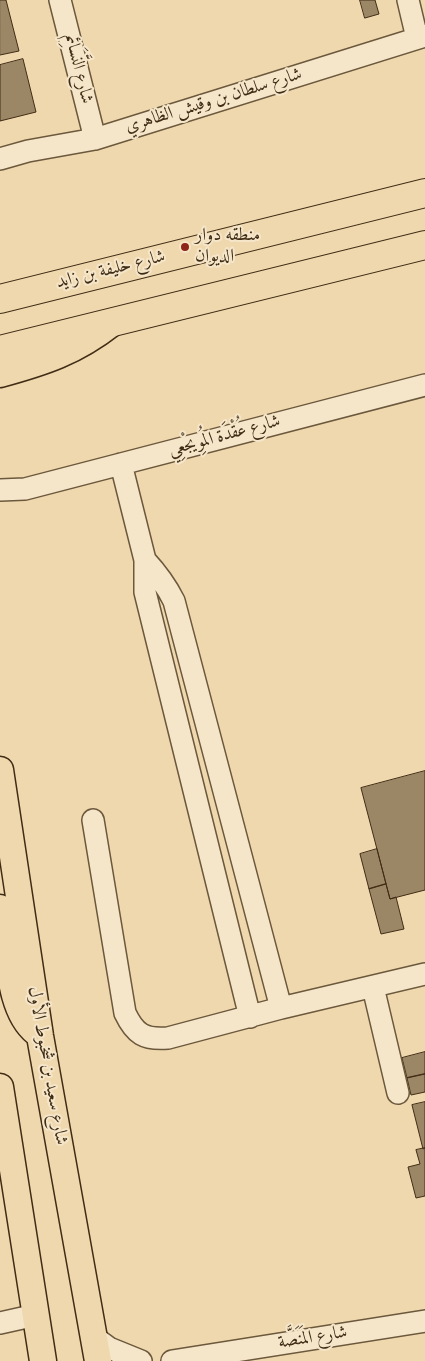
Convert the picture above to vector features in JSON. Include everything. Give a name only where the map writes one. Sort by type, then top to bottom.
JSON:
[{"type":"highway","name":"شارع خليفة بن زايد","points":[[0,299],[425,193]]},
{"type":"highway","points":[[0,350],[425,246]]},
{"type":"main road","points":[[0,374],[55,358],[96,336],[114,321]]},
{"type":"main road","name":"شارع سعيد بن شخبوط الأول","points":[[0,770],[40,1036],[96,1349]]},
{"type":"main road","points":[[0,908],[16,1002],[25,1021],[40,1036]]},
{"type":"main road","points":[[0,1087],[43,1361]]},
{"type":"street","name":"شارع النَّسَائِم","points":[[60,0],[95,139]]},
{"type":"street","points":[[408,0],[421,37]]},
{"type":"street","name":"شارع سلطان بن وقيش الظاهري","points":[[0,158],[95,139],[421,37]]},
{"type":"street","name":"شارع عُقْدَة المُوِيجْعِي","points":[[0,490],[25,489],[425,385]]},
{"type":"street","points":[[121,464],[144,560],[145,592],[250,1017]]},
{"type":"street","name":"شارع عُقْدَة المُوِيجْعِي","points":[[0,506],[25,489]]},
{"type":"street","points":[[144,560],[156,572],[174,601],[281,1008]]},
{"type":"street","points":[[93,820],[125,1013],[131,1026],[142,1035],[153,1039],[168,1038],[281,1008],[425,974]]},
{"type":"street","points":[[373,987],[398,1093]]},
{"type":"street","points":[[0,1323],[36,1315]]},
{"type":"street","name":"شارع المَنَصَّة","points":[[172,1361],[208,1358],[425,1321]]},
{"type":"street","points":[[96,1349],[109,1348],[141,1361]]},
{"type":"building","points":[[0,0],[6,0],[19,51],[0,55]]},
{"type":"building","points":[[360,0],[375,0],[379,14],[365,18]]},
{"type":"building","points":[[23,59],[36,112],[0,121],[0,65]]},
{"type":"building","points":[[425,771],[425,890],[390,899],[361,788]]},
{"type":"building","points":[[377,849],[386,884],[369,889],[360,854]]},
{"type":"building","points":[[386,884],[390,899],[396,897],[404,929],[381,934],[369,889]]},
{"type":"building","points":[[425,1052],[425,1074],[407,1078],[402,1058]]},
{"type":"building","points":[[425,1074],[425,1092],[411,1095],[407,1078]]},
{"type":"building","points":[[425,1102],[425,1148],[423,1149],[412,1105]]},
{"type":"building","points":[[425,1148],[425,1196],[416,1198],[408,1167],[420,1164],[416,1150]]},
{"type":"place","name":"منطقه دوار الديوان","points":[[185,247]]}]
